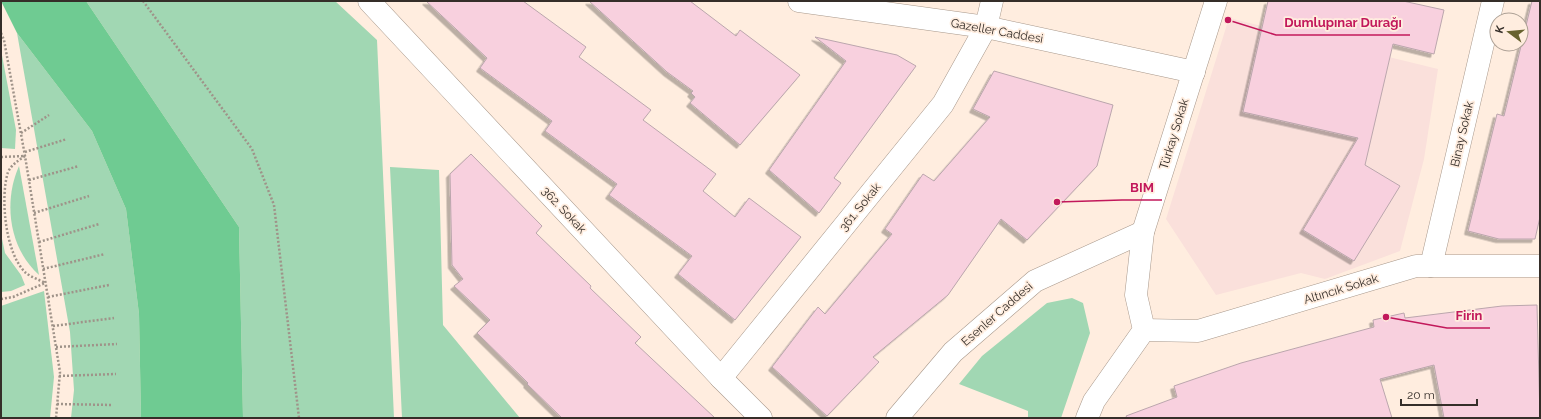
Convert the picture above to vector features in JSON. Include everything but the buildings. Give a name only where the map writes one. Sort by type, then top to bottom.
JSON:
[{"type":"street","name":"362. Sokak","points":[[369,1],[721,378],[761,418]]},
{"type":"street","name":"Gazeller Caddesi","points":[[799,1],[986,27],[1194,72]]},
{"type":"street","name":"361. Sokak","points":[[721,378],[943,104],[986,27],[992,1]]},
{"type":"street","name":"Türkay Sokak","points":[[1144,330],[1136,295],[1143,232],[1216,1]]},
{"type":"street","name":"Binay Sokak","points":[[1430,266],[1493,1]]},
{"type":"street","name":"Esenler Caddesi","points":[[897,418],[953,352],[1035,281],[1143,232]]},
{"type":"street","name":"Altıncık Sokak","points":[[1144,330],[1198,331],[1416,266],[1540,266]]},
{"type":"street","points":[[1087,418],[1094,401],[1144,330]]},
{"type":"path","points":[[143,1],[252,149],[274,205],[299,418]]},
{"type":"path","points":[[1,34],[4,40],[25,154],[56,347],[59,376],[56,418]]},
{"type":"path","points":[[21,133],[49,115]]},
{"type":"path","points":[[1,157],[25,154],[67,140]]},
{"type":"path","points":[[25,154],[8,172],[4,184],[2,206],[7,236],[15,258],[26,274],[46,283]]},
{"type":"path","points":[[29,180],[79,166]]},
{"type":"path","points":[[34,213],[89,196]]},
{"type":"path","points":[[39,242],[99,224]]},
{"type":"path","points":[[43,269],[105,254]]},
{"type":"path","points":[[1,299],[13,297],[46,283]]},
{"type":"path","points":[[48,297],[109,285]]},
{"type":"path","points":[[52,326],[114,318]]},
{"type":"path","points":[[56,347],[117,344]]},
{"type":"path","points":[[59,376],[116,374]]},
{"type":"path","points":[[57,404],[113,404]]},
{"type":"shaded area","points":[[1229,18],[1438,69],[1424,159],[1400,251],[1325,279],[1301,273],[1216,295],[1166,219]]},
{"type":"green space","points":[[1,1],[86,1],[239,227],[243,418],[141,418],[139,314],[126,209],[92,131],[17,33]]},
{"type":"green space","points":[[86,1],[335,1],[377,40],[394,418],[243,418],[239,227]]},
{"type":"green space","points":[[17,33],[92,131],[126,209],[139,314],[141,418],[71,418],[74,390],[70,332]]},
{"type":"green space","points":[[1,50],[16,130],[15,149],[1,148]]},
{"type":"green space","points":[[19,166],[39,275],[21,252],[15,238],[12,224],[10,209],[11,194]]},
{"type":"green space","points":[[390,167],[439,170],[443,325],[520,418],[402,418]]},
{"type":"green space","points":[[1,234],[5,253],[21,275],[25,285],[11,291],[1,292]]},
{"type":"green space","points":[[44,291],[54,377],[50,418],[1,418],[1,306]]},
{"type":"green space","points":[[1072,298],[1083,303],[1090,333],[1061,418],[1028,418],[1028,411],[959,384],[982,356],[1047,303]]},
{"type":"place","name":"Dumlupınar Durağı","points":[[1228,20]]},
{"type":"place","name":"BIM","points":[[1057,202]]},
{"type":"place","name":"Firin","points":[[1386,317]]}]
